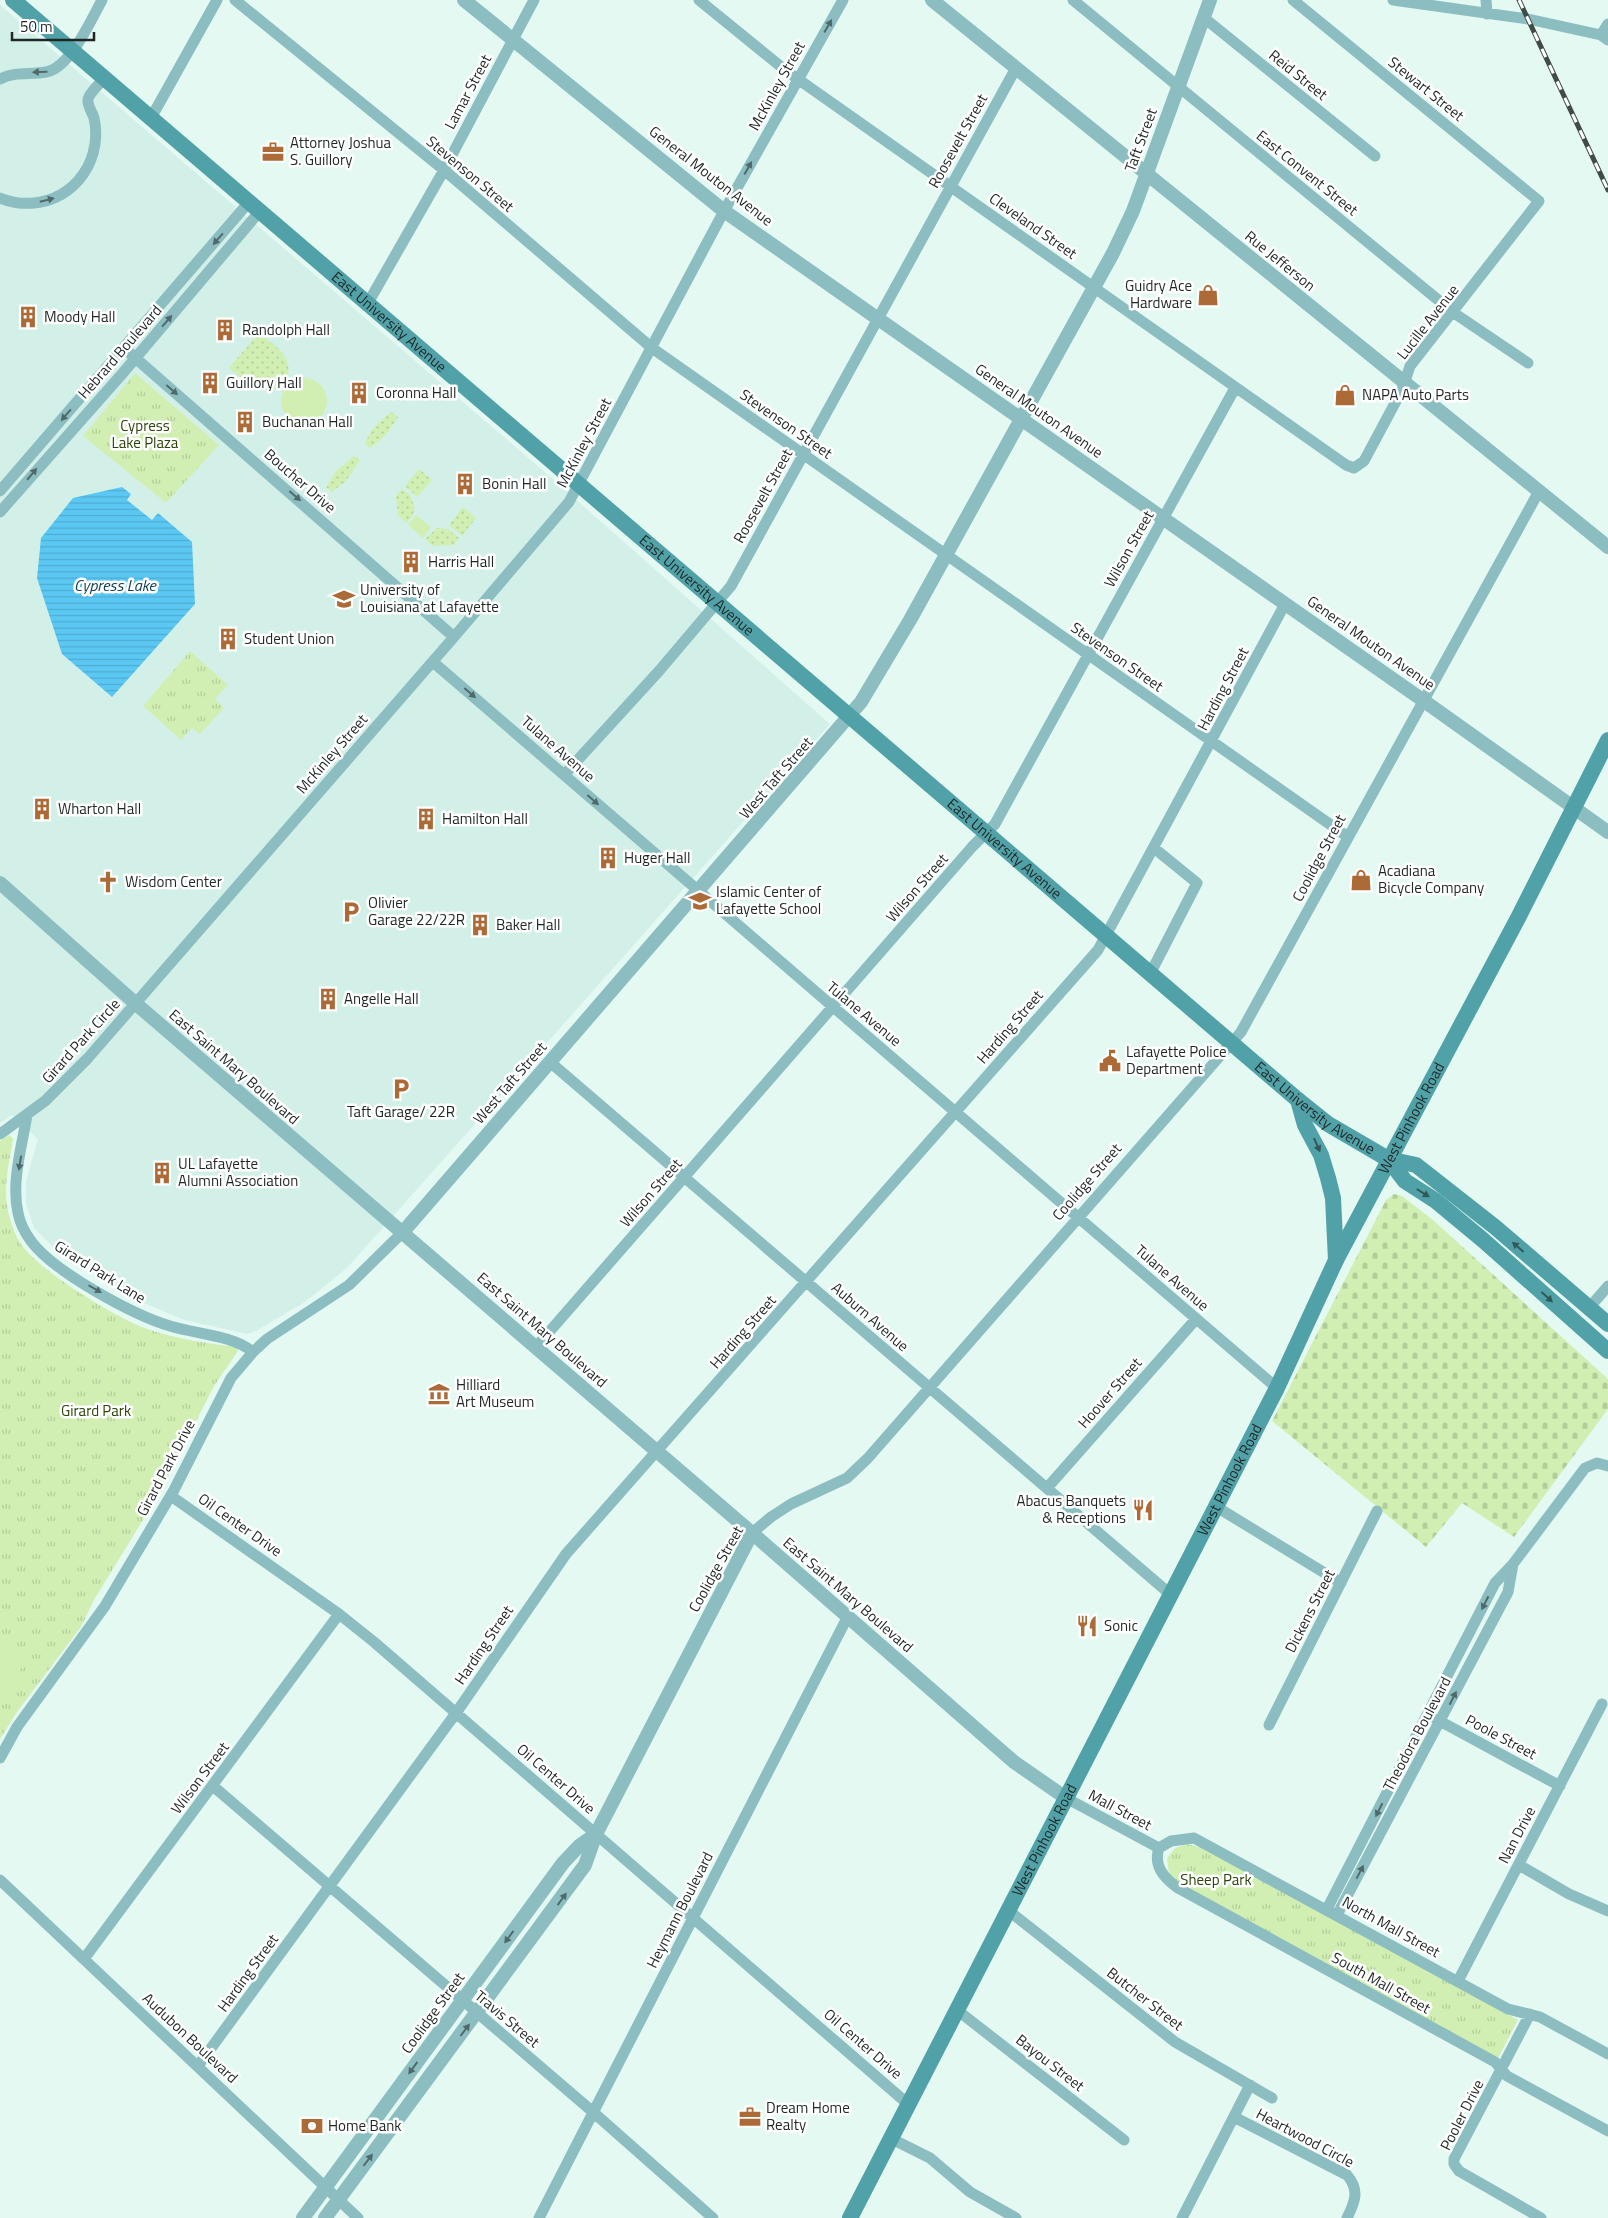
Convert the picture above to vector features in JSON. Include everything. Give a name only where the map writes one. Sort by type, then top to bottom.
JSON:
[{"type":"main road","name":"East University Avenue","points":[[12,0],[1298,1100],[1328,1124],[1388,1160],[1405,1181],[1436,1201],[1608,1351]]},
{"type":"main road","name":"West Pinhook Road","points":[[850,2218],[1277,1388],[1336,1260],[1574,809],[1608,740]]},
{"type":"main road","points":[[1298,1100],[1306,1125],[1323,1159],[1330,1185],[1333,1198],[1336,1260]]},
{"type":"main road","name":"East University Avenue","points":[[1388,1160],[1416,1165],[1495,1227],[1608,1324]]},
{"type":"main road","points":[[1576,1323],[1589,1308]]},
{"type":"street","points":[[0,79],[23,72],[53,70],[73,51],[102,0]]},
{"type":"street","points":[[151,118],[217,0]]},
{"type":"street","name":"Stevenson Street","points":[[235,0],[444,170],[652,348],[1348,837]]},
{"type":"street","name":"General Mouton Avenue","points":[[464,0],[724,211],[1424,700],[1608,832]]},
{"type":"street","name":"Lamar Street","points":[[368,303],[444,170],[534,0]]},
{"type":"street","name":"Cleveland Street","points":[[699,0],[798,78],[1235,388],[1346,465],[1354,468]]},
{"type":"street","name":"McKinley Street","points":[[135,1004],[433,662],[569,502],[724,211],[843,0]]},
{"type":"street","name":"Rue Jefferson","points":[[932,0],[1538,493],[1608,547]]},
{"type":"street","name":"East Convent Street","points":[[1073,0],[1454,312],[1528,363]]},
{"type":"street","name":"Taft Street","points":[[1095,288],[1124,231],[1210,0]]},
{"type":"street","name":"Stewart Street","points":[[1293,0],[1539,201]]},
{"type":"street","points":[[1393,0],[1528,19],[1604,37],[1608,24]]},
{"type":"street","points":[[1486,0],[1487,14]]},
{"type":"street","name":"Reid Street","points":[[1203,17],[1375,156]]},
{"type":"street","name":"Roosevelt Street","points":[[564,775],[660,671],[731,586],[876,318],[1016,68]]},
{"type":"street","points":[[0,198],[12,203],[32,203],[57,197],[74,188],[86,174],[95,144],[94,117],[88,105],[88,98],[104,78]]},
{"type":"street","name":"Lucille Avenue","points":[[1354,468],[1364,461],[1404,384],[1410,366],[1539,201]]},
{"type":"street","name":"Hebrard Boulevard","points":[[0,491],[197,263],[255,206]]},
{"type":"street","name":"Hebrard Boulevard","points":[[0,512],[209,273],[255,206]]},
{"type":"street","points":[[197,263],[209,273]]},
{"type":"street","name":"West Taft Street","points":[[402,1232],[699,892],[861,702],[910,620],[1095,288]]},
{"type":"street","name":"Boucher Drive","points":[[124,348],[454,637]]},
{"type":"street","name":"Wilson Street","points":[[536,1347],[999,818],[1235,388]]},
{"type":"street","name":"Coolidge Street","points":[[325,2218],[579,1876],[590,1856],[596,1834],[752,1533],[771,1516],[791,1504],[847,1478],[868,1458],[1231,1043],[1246,1023],[1538,493]]},
{"type":"street","name":"Harding Street","points":[[198,2066],[456,1713],[550,1574],[1098,950],[1285,604]]},
{"type":"street","name":"Tulane Avenue","points":[[433,662],[832,1008],[1079,1216],[1277,1388]]},
{"type":"street","points":[[1150,974],[1197,883],[1154,848]]},
{"type":"street","name":"East Saint Mary Boulevard","points":[[0,883],[135,1004],[752,1533],[1014,1762],[1066,1798]]},
{"type":"street","name":"Girard Park Circle","points":[[0,1134],[27,1115],[68,1081],[135,1004]]},
{"type":"street","name":"Auburn Avenue","points":[[550,1062],[1170,1594]]},
{"type":"street","name":"Girard Park Lane","points":[[27,1115],[16,1186],[18,1214],[26,1234],[43,1254],[76,1278],[142,1315],[197,1334],[233,1340],[253,1352]]},
{"type":"street","name":"Girard Park Drive","points":[[0,1758],[17,1727],[105,1606],[171,1496],[231,1378],[267,1339],[349,1285],[402,1232]]},
{"type":"street","points":[[1589,1308],[1608,1287]]},
{"type":"street","name":"Hoover Street","points":[[1048,1488],[1196,1319]]},
{"type":"street","name":"Theodora Boulevard","points":[[1332,1912],[1428,1714],[1495,1582],[1513,1564],[1585,1468],[1590,1464],[1604,1465]]},
{"type":"street","name":"Oil Center Drive","points":[[171,1496],[339,1614],[694,1917],[908,2104]]},
{"type":"street","points":[[1215,1506],[1341,1583]]},
{"type":"street","name":"Dickens Street","points":[[1269,1724],[1377,1511]]},
{"type":"street","name":"Theodora Boulevard","points":[[1332,1912],[1441,1721],[1508,1592],[1513,1564]]},
{"type":"street","name":"Wilson Street","points":[[84,1959],[339,1614]]},
{"type":"street","name":"Heymann Boulevard","points":[[539,2218],[848,1616]]},
{"type":"street","name":"Nan Drive","points":[[1458,1981],[1602,1704]]},
{"type":"street","name":"Poole Street","points":[[1428,1714],[1560,1786]]},
{"type":"street","name":"Travis Street","points":[[213,1786],[594,2112],[713,2218]]},
{"type":"street","name":"Mall Street","points":[[1066,1798],[1159,1848]]},
{"type":"street","name":"Coolidge Street","points":[[304,2218],[563,1863],[579,1846],[596,1834]]},
{"type":"street","name":"North Mall Street","points":[[1159,1848],[1171,1841],[1194,1838],[1508,2009],[1530,2014],[1608,2054]]},
{"type":"street","name":"South Mall Street","points":[[1159,1848],[1157,1856],[1158,1867],[1166,1879],[1178,1888],[1495,2062],[1507,2076],[1608,2131]]},
{"type":"street","points":[[1519,1865],[1569,1894],[1608,1911]]},
{"type":"street","name":"Audubon Boulevard","points":[[0,1880],[358,2218]]},
{"type":"street","name":"Butcher Street","points":[[1009,1911],[1175,2042],[1272,2098]]},
{"type":"street","name":"Bayou Street","points":[[957,2010],[1124,2140]]},
{"type":"street","name":"Pooler Drive","points":[[1530,2014],[1502,2071],[1454,2159],[1454,2164],[1459,2171],[1538,2217]]},
{"type":"street","name":"Heartwood Circle","points":[[1182,2218],[1250,2085]]},
{"type":"street","name":"Heartwood Circle","points":[[1234,2117],[1347,2175],[1355,2187],[1356,2196],[1347,2218]]},
{"type":"street","points":[[890,2138],[930,2158],[970,2192],[1016,2218]]},
{"type":"shaded area","name":"University of Louisiana at Lafayette","points":[[0,5],[546,473],[830,724],[347,1268],[305,1302],[256,1331],[247,1334],[184,1320],[135,1299],[54,1248],[34,1228],[26,1204],[26,1181],[38,1139],[12,1115],[0,1123]]},
{"type":"green space","points":[[259,333],[282,353],[288,365],[286,381],[272,391],[253,388],[229,368]]},
{"type":"green space","name":"Cypress Lake Plaza","points":[[135,373],[219,445],[166,503],[83,436]]},
{"type":"green space","points":[[304,378],[317,382],[323,388],[327,401],[323,414],[317,420],[304,424],[291,420],[285,414],[281,401],[285,388],[291,382]]},
{"type":"green space","points":[[391,412],[398,417],[379,442],[370,448],[365,444],[369,434]]},
{"type":"green space","points":[[354,456],[360,460],[346,481],[332,492],[326,487],[336,471]]},
{"type":"green space","points":[[419,469],[432,480],[417,497],[405,486]]},
{"type":"green space","points":[[402,489],[410,495],[415,508],[412,517],[406,523],[398,515],[396,496]]},
{"type":"green space","points":[[463,507],[476,518],[462,536],[449,525]]},
{"type":"green space","points":[[416,515],[431,527],[423,538],[408,525]]},
{"type":"green space","points":[[437,528],[448,529],[459,538],[454,545],[433,546],[425,539]]},
{"type":"green space","points":[[190,651],[228,685],[215,699],[224,708],[200,734],[192,728],[181,740],[143,706]]},
{"type":"green space","name":"Girard Park","points":[[9,1135],[13,1139],[7,1177],[7,1206],[17,1238],[35,1259],[83,1295],[137,1325],[182,1338],[236,1347],[238,1351],[214,1386],[160,1492],[94,1600],[81,1627],[17,1712],[0,1739],[0,1141]]},
{"type":"green space","points":[[1394,1194],[1402,1196],[1433,1220],[1608,1379],[1608,1409],[1514,1537],[1462,1503],[1426,1547],[1272,1421],[1386,1200]]},
{"type":"green space","points":[[0,1642],[27,1659],[2,1699],[0,1698]]},
{"type":"green space","name":"Sheep Park","points":[[1187,1844],[1203,1848],[1518,2020],[1498,2058],[1179,1884],[1169,1874],[1167,1858],[1175,1848]]},
{"type":"water","name":"Cypress Lake","points":[[122,487],[131,494],[127,500],[152,520],[158,513],[192,542],[195,604],[112,697],[62,654],[37,578],[41,538],[73,498]]},
{"type":"railway","points":[[1519,0],[1608,190]]},
{"type":"place","name":"Attorney Joshua S. Guillory","points":[[273,152]]},
{"type":"place","name":"Guidry Ace Hardware","points":[[1208,295]]},
{"type":"place","name":"Moody Hall","points":[[28,317]]},
{"type":"place","name":"Randolph Hall","points":[[225,330]]},
{"type":"place","name":"Guillory Hall","points":[[210,383]]},
{"type":"place","name":"Coronna Hall","points":[[359,393]]},
{"type":"place","name":"NAPA Auto Parts","points":[[1345,395]]},
{"type":"place","name":"Buchanan Hall","points":[[245,422]]},
{"type":"place","name":"Bonin Hall","points":[[465,484]]},
{"type":"place","name":"Harris Hall","points":[[411,562]]},
{"type":"place","name":"University of Louisiana at Lafayette","points":[[344,599]]},
{"type":"place","name":"Student Union","points":[[228,639]]},
{"type":"place","name":"Wharton Hall","points":[[42,809]]},
{"type":"place","name":"Hamilton Hall","points":[[426,819]]},
{"type":"place","name":"Huger Hall","points":[[608,858]]},
{"type":"place","name":"Acadiana Bicycle Company","points":[[1361,880]]},
{"type":"place","name":"Wisdom Center","points":[[108,882]]},
{"type":"place","name":"Islamic Center of Lafayette School","points":[[700,901]]},
{"type":"place","name":"Olivier Garage 22/22R","points":[[351,912]]},
{"type":"place","name":"Baker Hall","points":[[480,925]]},
{"type":"place","name":"Angelle Hall","points":[[328,999]]},
{"type":"place","name":"Lafayette Police Department","points":[[1110,1061]]},
{"type":"place","name":"Taft Garage/ 22R","points":[[401,1089]]},
{"type":"place","name":"UL Lafayette Alumni Association","points":[[162,1173]]},
{"type":"place","name":"Hilliard Art Museum","points":[[439,1394]]},
{"type":"place","name":"Abacus Banquets & Receptions","points":[[1143,1510]]},
{"type":"place","name":"Sonic","points":[[1087,1626]]},
{"type":"place","name":"Dream Home Realty","points":[[750,2117]]},
{"type":"place","name":"Home Bank","points":[[312,2126]]}]
